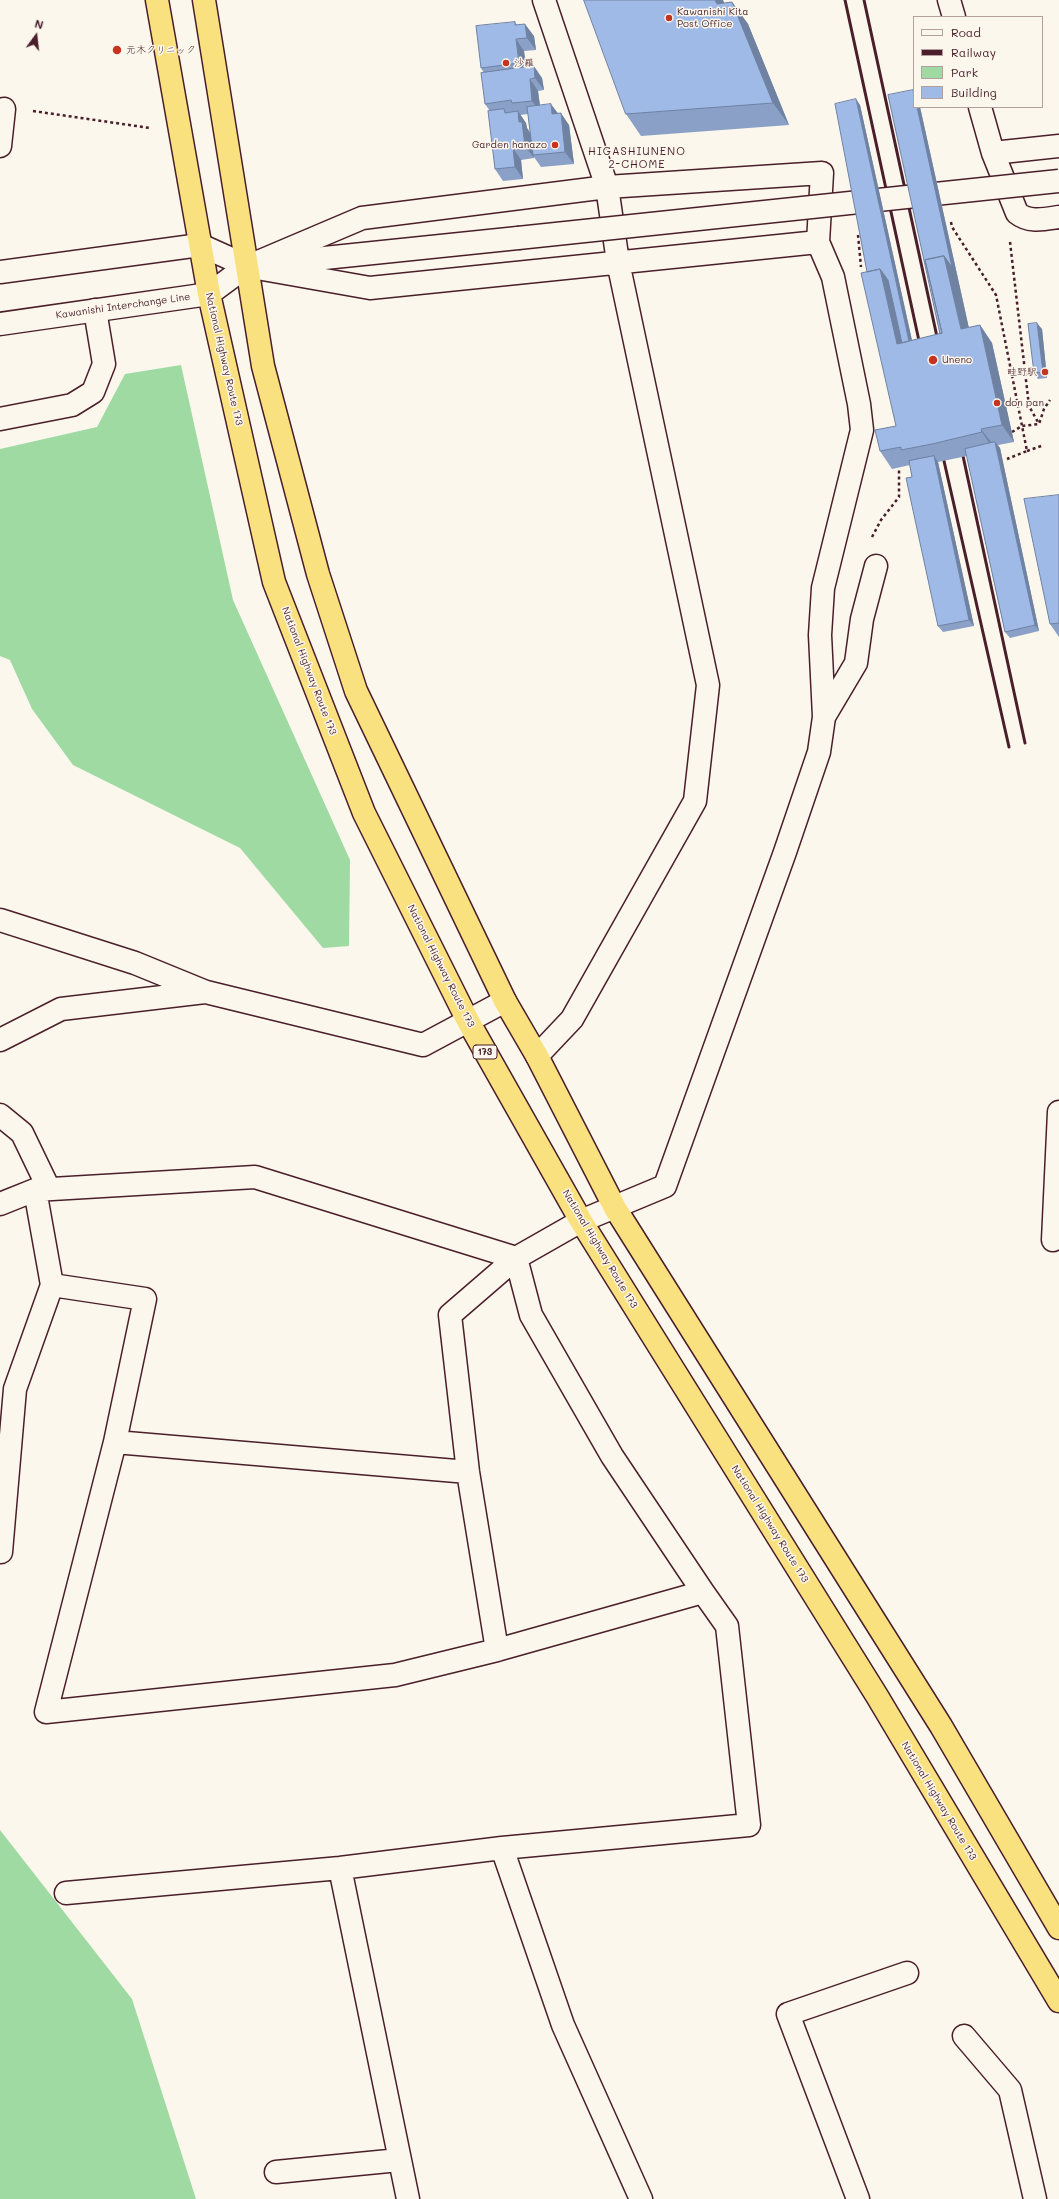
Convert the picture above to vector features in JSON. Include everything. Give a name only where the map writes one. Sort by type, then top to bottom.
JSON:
[{"type":"highway","name":"National Highway Route 173","points":[[157,0],[208,294],[274,582],[364,812],[468,1021],[581,1221],[877,1696],[1059,2001]]},
{"type":"highway","points":[[204,0],[263,366],[318,574],[356,691],[506,1002],[537,1056],[615,1208],[941,1726],[1059,1928]]},
{"type":"street","points":[[537,1056],[572,1019],[695,801],[708,685],[618,262],[607,187],[544,0]]},
{"type":"street","points":[[949,0],[954,16]]},
{"type":"street","points":[[980,108],[993,153],[1018,213],[1022,217],[1030,219],[1059,217]]},
{"type":"street","points":[[0,146],[2,109]]},
{"type":"street","points":[[993,153],[1059,146]]},
{"type":"street","name":"Kawanishi Interchange Line","points":[[0,324],[208,294],[248,266],[362,218],[607,187],[822,173],[818,242]]},
{"type":"street","points":[[248,266],[1059,181]]},
{"type":"street","points":[[0,272],[200,246],[248,266],[370,288],[818,242],[833,277],[859,404],[862,430],[823,588],[820,635],[824,717],[819,752],[785,852],[665,1186],[581,1221],[516,1258],[450,1315],[468,1472],[497,1650]]},
{"type":"street","points":[[0,419],[72,405],[93,392],[104,364],[95,310]]},
{"type":"street","points":[[824,717],[856,664],[862,619],[876,566]]},
{"type":"street","points":[[0,920],[135,963],[206,992],[423,1045],[506,1002]]},
{"type":"street","points":[[0,1040],[61,1010],[206,992]]},
{"type":"street","points":[[1053,1240],[1059,1112]]},
{"type":"street","points":[[0,1115],[22,1133],[42,1190],[52,1285],[14,1389],[1,1552]]},
{"type":"street","points":[[0,1204],[42,1190],[255,1177],[516,1258]]},
{"type":"street","points":[[66,1893],[340,1868],[502,1848],[749,1825],[727,1626],[612,1456],[531,1315],[516,1258]]},
{"type":"street","points":[[52,1285],[145,1299],[115,1442],[46,1712],[395,1675],[497,1650],[704,1592]]},
{"type":"street","points":[[115,1442],[468,1472]]},
{"type":"street","points":[[502,1848],[563,2026],[640,2199]]},
{"type":"street","points":[[340,1868],[408,2199]]},
{"type":"street","points":[[858,2199],[788,2014],[907,1973]]},
{"type":"street","points":[[964,2036],[1010,2090],[1035,2199]]},
{"type":"street","points":[[276,2172],[399,2160]]},
{"type":"path","points":[[2,109],[36,111],[180,132]]},
{"type":"path","points":[[951,220],[952,227],[996,295],[1027,451]]},
{"type":"path","points":[[858,235],[862,274]]},
{"type":"path","points":[[1009,237],[1029,406],[1039,424]]},
{"type":"path","points":[[1039,424],[1044,409],[1050,400]]},
{"type":"path","points":[[1012,432],[1022,426],[1039,424]]},
{"type":"path","points":[[1007,459],[1044,445]]},
{"type":"green space","points":[[181,365],[233,600],[350,860],[349,946],[323,948],[240,848],[73,765],[32,709],[10,660],[0,656],[0,449],[97,427],[125,374]]},
{"type":"green space","points":[[0,1830],[132,1999],[196,2199],[0,2199]]},
{"type":"building","points":[[584,0],[715,0],[717,4],[732,2],[773,103],[626,114]]},
{"type":"building","points":[[515,22],[515,25],[525,24],[527,38],[516,39],[519,63],[481,68],[476,26]]},
{"type":"building","points":[[534,66],[535,78],[530,79],[532,101],[512,103],[511,100],[485,104],[481,73]]},
{"type":"building","points":[[913,90],[913,108],[917,108],[952,267],[944,256],[925,260],[942,333],[940,334],[888,95]]},
{"type":"building","points":[[856,99],[909,341],[902,343],[888,280],[880,269],[867,272],[835,104]]},
{"type":"building","points":[[551,104],[552,114],[561,113],[565,152],[533,155],[527,107]]},
{"type":"building","points":[[504,109],[505,113],[518,111],[519,122],[522,122],[525,146],[513,148],[515,167],[495,169],[488,111]]},
{"type":"building","points":[[944,256],[961,329],[980,325],[1002,425],[981,429],[982,432],[932,444],[901,450],[901,447],[880,451],[875,430],[896,426],[861,273],[880,269],[897,344],[942,333],[925,260]]},
{"type":"building","points":[[1037,323],[1043,372],[1034,373],[1028,324]]},
{"type":"building","points":[[995,442],[1035,625],[1005,632],[965,449]]},
{"type":"building","points":[[934,456],[969,620],[938,626],[906,478],[912,477],[909,461]]},
{"type":"building","points":[[1059,495],[1059,623],[1050,624],[1024,499]]},
{"type":"railway","points":[[845,0],[921,350]]},
{"type":"railway","points":[[864,0],[939,346]]},
{"type":"railway","points":[[963,456],[1025,743]]},
{"type":"railway","points":[[944,461],[1009,747]]},
{"type":"place","name":"Kawanishi Kita Post Office","points":[[669,18]]},
{"type":"place","name":"元木クリニック","points":[[117,50]]},
{"type":"place","name":"沙羅","points":[[506,63]]},
{"type":"place","name":"Garden hanazo","points":[[555,145]]},
{"type":"place","name":"Uneno","points":[[933,360]]},
{"type":"place","name":"畦野駅","points":[[1045,372]]},
{"type":"place","name":"don pan","points":[[997,403]]},
{"type":"district","name":"HIGASHIUNENO 2-CHOME","points":[[637,158]]}]
